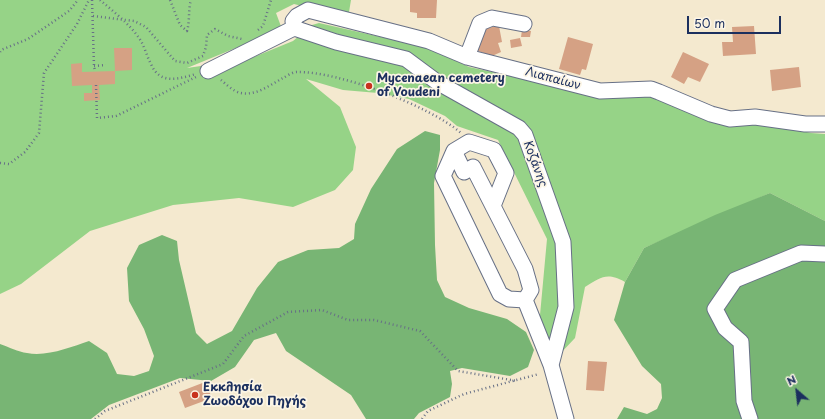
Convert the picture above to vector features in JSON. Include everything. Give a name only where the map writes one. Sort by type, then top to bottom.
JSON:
[{"type":"street","name":"Λιαπαίων","points":[[294,28],[293,21],[297,16],[308,10],[430,41],[467,57],[600,91],[651,89],[711,114],[730,119],[756,116],[805,124],[825,124]]},
{"type":"street","points":[[467,57],[480,23],[492,18],[524,24]]},
{"type":"street","points":[[208,71],[294,28]]},
{"type":"street","name":"Κοζάνης","points":[[294,28],[336,42],[406,59],[438,82],[518,128],[525,135],[563,242],[566,307],[551,367]]},
{"type":"street","points":[[493,206],[506,173],[494,150],[469,142],[454,151],[443,176],[500,294],[509,299],[525,300]]},
{"type":"street","points":[[454,151],[464,172],[473,167],[525,269],[531,290],[525,300]]},
{"type":"street","points":[[750,419],[744,401],[741,342],[725,328],[715,308],[735,280],[801,253],[825,254]]},
{"type":"street","points":[[525,300],[551,367],[562,399],[566,419]]},
{"type":"path","points":[[0,52],[1,50],[28,39],[69,12],[78,0]]},
{"type":"path","points":[[0,164],[9,164],[25,152],[39,133],[44,73],[77,24],[89,0]]},
{"type":"path","points":[[92,0],[95,71]]},
{"type":"path","points":[[100,0],[121,19],[141,42],[152,66],[159,75],[173,80],[208,71],[240,93],[257,92],[295,72],[317,73],[366,86],[407,102],[443,120],[460,132],[469,142]]},
{"type":"path","points":[[170,0],[180,25],[188,31],[189,6],[191,0]]},
{"type":"path","points":[[254,33],[263,26],[271,0]]},
{"type":"path","points":[[93,16],[134,20],[146,27],[175,61],[187,63],[203,56],[208,35],[215,29],[228,36],[244,40]]},
{"type":"path","points":[[94,66],[106,65]]},
{"type":"path","points":[[96,85],[97,118],[116,116],[208,71]]},
{"type":"path","points":[[95,419],[105,411],[223,364],[244,336],[288,312],[322,310],[348,320],[374,320],[420,331],[458,370],[517,381]]},
{"type":"path","points":[[422,419],[428,411],[464,394],[517,381],[551,367]]},
{"type":"green space","points":[[0,0],[351,0],[348,18],[294,4],[276,13],[282,29],[187,68],[249,59],[293,41],[312,25],[319,23],[416,45],[438,52],[469,67],[553,85],[647,94],[811,133],[825,134],[825,221],[770,193],[644,248],[625,282],[613,277],[604,277],[585,287],[575,338],[559,355],[539,326],[547,239],[498,140],[457,126],[445,116],[409,99],[378,93],[343,90],[306,79],[340,107],[356,147],[353,170],[335,190],[293,207],[239,198],[173,205],[90,231],[21,284],[0,294]]},
{"type":"green space","points":[[425,131],[440,135],[440,150],[434,183],[437,280],[445,297],[469,308],[507,319],[526,332],[534,350],[528,367],[510,376],[462,368],[450,371],[452,384],[450,397],[419,413],[414,419],[366,419],[351,395],[286,351],[276,333],[254,340],[235,367],[211,381],[180,378],[109,405],[91,419],[0,419],[0,344],[17,351],[43,354],[59,351],[89,341],[107,353],[117,374],[134,376],[149,371],[154,356],[144,329],[129,301],[127,268],[139,245],[162,235],[177,241],[179,260],[196,333],[207,344],[232,331],[257,288],[278,262],[308,250],[339,248],[354,239],[355,224],[371,189],[397,149]]},
{"type":"green space","points":[[770,193],[825,221],[825,419],[617,419],[624,407],[647,414],[657,409],[662,398],[661,384],[642,366],[614,320],[625,282],[644,248],[715,215]]},
{"type":"building","points":[[410,0],[437,0],[436,18],[417,18],[417,13],[410,12]]},
{"type":"building","points":[[499,26],[502,42],[498,43],[501,52],[492,56],[478,51],[478,43],[481,43],[479,29]]},
{"type":"building","points":[[754,26],[756,54],[723,56],[722,42],[733,42],[732,27]]},
{"type":"building","points":[[522,30],[531,31],[530,37],[521,37]]},
{"type":"building","points":[[568,37],[593,44],[586,70],[582,69],[580,75],[559,69]]},
{"type":"building","points":[[520,38],[522,46],[511,48],[510,40]]},
{"type":"building","points":[[114,48],[132,48],[132,70],[115,71]]},
{"type":"building","points":[[683,52],[709,64],[700,82],[688,77],[684,84],[671,77]]},
{"type":"building","points":[[82,63],[82,72],[115,71],[115,84],[99,85],[100,100],[84,101],[84,93],[92,93],[92,85],[72,86],[71,64]]},
{"type":"building","points":[[799,67],[801,87],[772,91],[770,70]]},
{"type":"building","points":[[588,361],[607,362],[604,391],[586,390]]},
{"type":"building","name":"Εκκλησία Ζωοδόχου Πηγής","points":[[205,382],[212,398],[185,408],[179,392]]},
{"type":"place","name":"Mycenaean cemetery of Voudeni","points":[[369,86]]},
{"type":"place","name":"Εκκλησία Ζωοδόχου Πηγής","points":[[195,395]]}]
